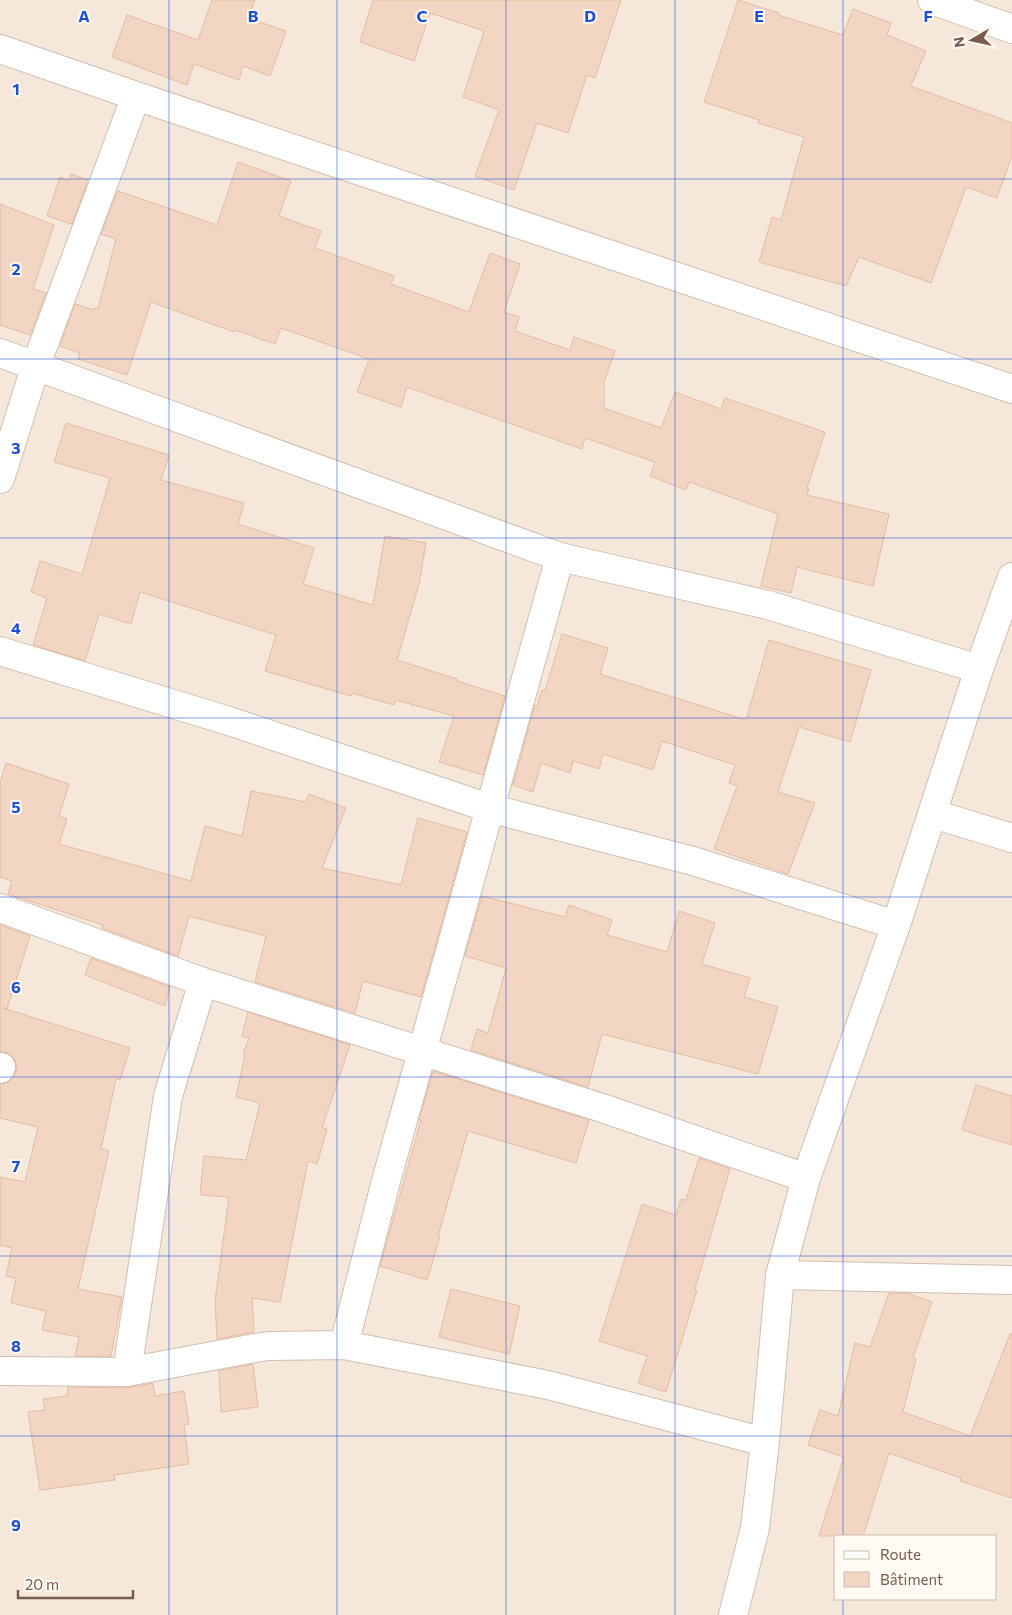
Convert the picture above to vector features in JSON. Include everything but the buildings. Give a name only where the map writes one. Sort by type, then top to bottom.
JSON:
[{"type":"street","points":[[932,0],[1012,29]]},
{"type":"street","points":[[0,49],[1012,389]]},
{"type":"street","points":[[0,479],[36,365],[136,96]]},
{"type":"street","points":[[0,353],[560,557],[768,605],[979,668]]},
{"type":"street","points":[[344,1345],[421,1051],[560,557]]},
{"type":"street","points":[[733,1615],[755,1528],[780,1275],[806,1178],[896,925],[979,668],[1012,577]]},
{"type":"street","points":[[0,651],[229,721],[489,808],[693,861],[896,925]]},
{"type":"street","points":[[933,814],[1012,838]]},
{"type":"street","points":[[0,908],[203,982],[602,1108],[806,1178]]},
{"type":"street","points":[[127,1372],[168,1096],[203,982]]},
{"type":"street","points":[[780,1275],[1012,1280]]},
{"type":"street","points":[[0,1371],[127,1372],[262,1347],[344,1345],[548,1385],[765,1442]]},
{"type":"shaded area","points":[[0,0],[1012,0],[1012,1615],[0,1615]]}]
